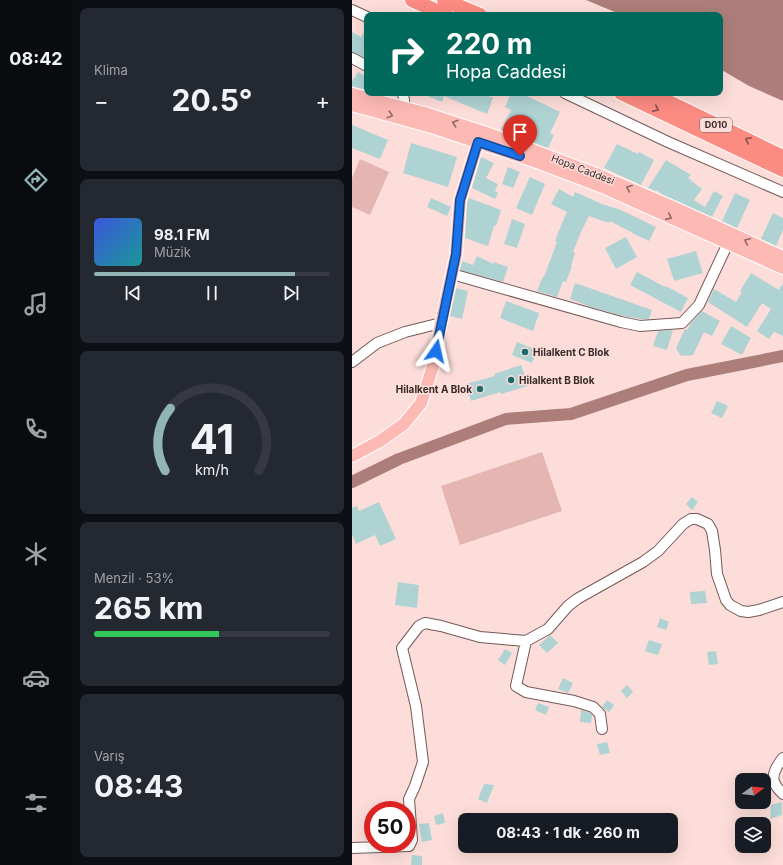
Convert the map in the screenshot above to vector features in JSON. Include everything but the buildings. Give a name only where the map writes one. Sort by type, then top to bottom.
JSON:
[{"type":"highway","points":[[412,0],[439,12]]},
{"type":"highway","points":[[444,0],[473,12]]},
{"type":"highway","points":[[627,96],[783,170]]},
{"type":"highway","name":"D010","points":[[656,96],[783,157]]},
{"type":"main road","name":"Hopa Caddesi","points":[[352,94],[405,108],[479,136],[596,174],[783,257]]},
{"type":"main road","name":"Hopa Caddesi","points":[[352,105],[435,128],[479,136],[534,161],[605,188],[783,268]]},
{"type":"main road","points":[[352,456],[380,441],[404,424],[421,403],[433,366],[456,254],[460,200],[479,136]]},
{"type":"street","points":[[352,10],[364,15]]},
{"type":"street","points":[[352,58],[364,64]]},
{"type":"street","points":[[403,96],[405,108]]},
{"type":"street","points":[[571,96],[668,142],[783,192]]},
{"type":"street","points":[[452,274],[634,325],[640,326],[682,323],[700,305],[728,243]]},
{"type":"street","points":[[352,362],[377,343],[405,332],[441,323]]},
{"type":"street","points":[[352,848],[409,846],[412,840],[409,799],[423,762],[416,706],[402,648],[419,626],[425,623],[480,637],[526,641],[548,629],[568,606],[577,599],[653,555],[683,524],[692,519],[697,519],[708,524],[712,531],[717,574],[726,600],[730,605],[741,611],[748,612],[783,602]]},
{"type":"street","points":[[526,641],[516,686],[526,692],[574,701],[594,707],[600,714],[602,729]]},
{"type":"street","points":[[783,758],[778,764],[773,777],[774,783],[783,794]]},
{"type":"path","points":[[422,12],[427,0]]},
{"type":"shaded area","points":[[586,0],[783,0],[783,101],[749,86],[723,71],[723,12],[615,12]]},
{"type":"shaded area","points":[[360,159],[389,172],[370,215],[352,207],[352,178]]},
{"type":"shaded area","points":[[542,452],[562,511],[460,545],[441,486]]},
{"type":"waterway","points":[[352,482],[399,459],[506,419],[571,414],[687,375],[783,356]]},
{"type":"place","name":"Hilalkent C Blok","points":[[525,352]]},
{"type":"place","name":"Hilalkent B Blok","points":[[511,380]]},
{"type":"place","name":"Hilalkent A Blok","points":[[480,389]]},
{"type":"route","points":[[436,351],[456,254],[460,200],[478,142],[520,156]]}]
